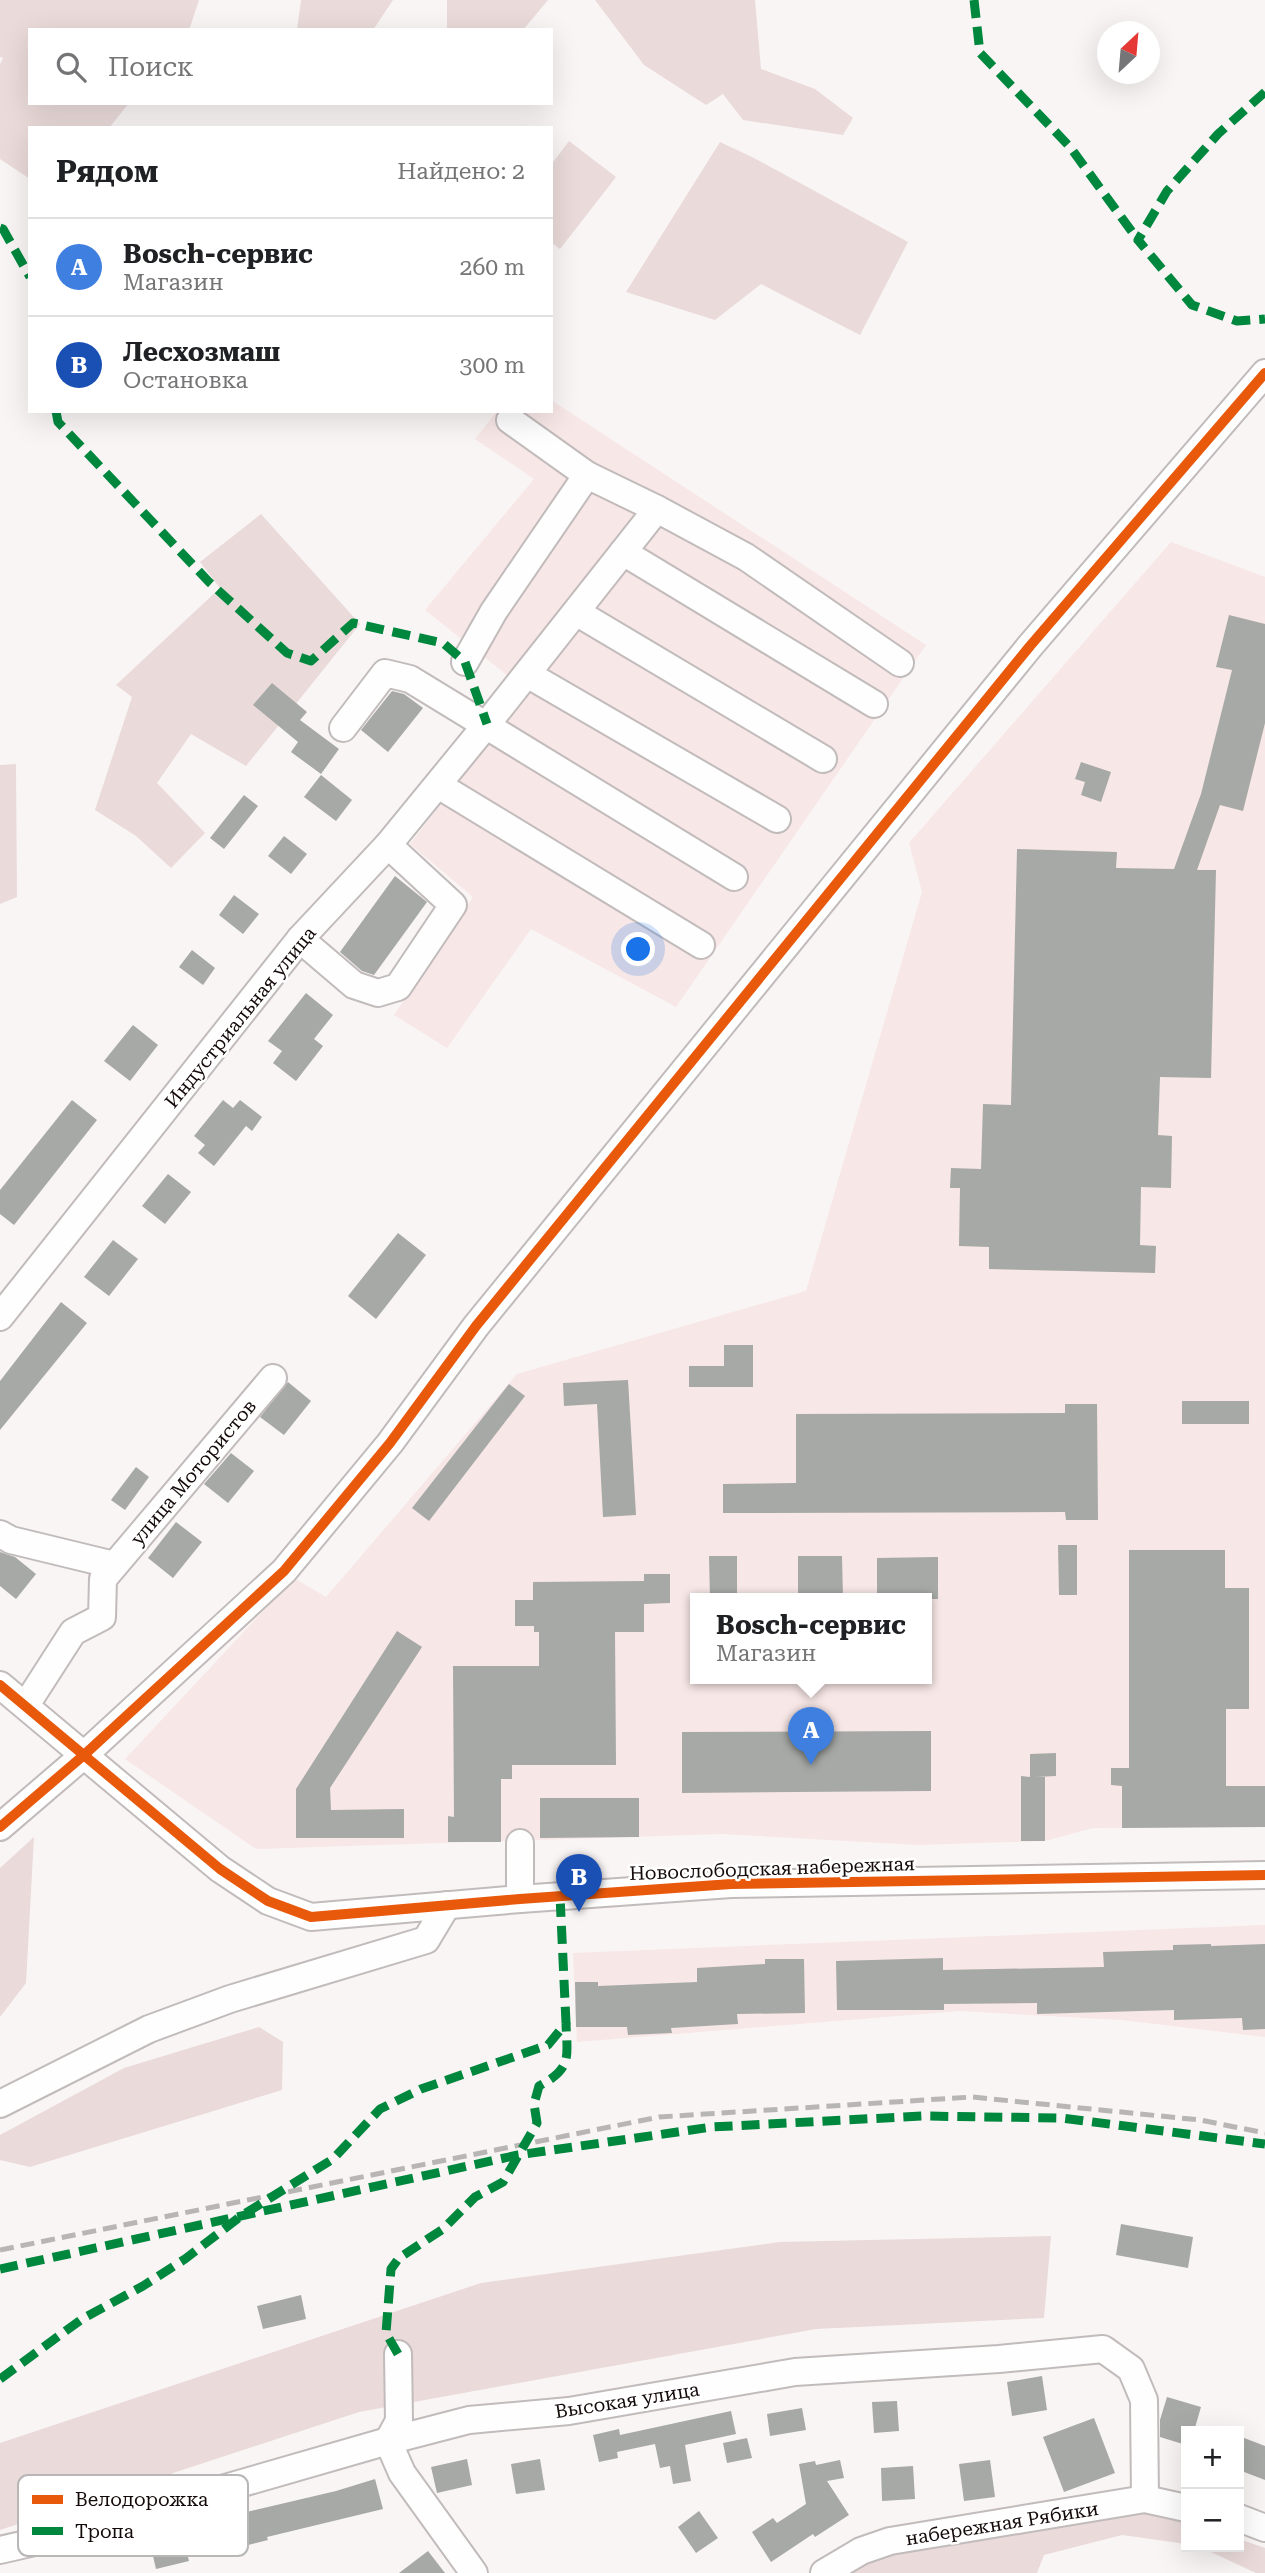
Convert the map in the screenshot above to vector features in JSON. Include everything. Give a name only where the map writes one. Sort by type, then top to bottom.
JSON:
[{"type":"street","points":[[0,1828],[84,1755],[284,1571],[390,1443],[476,1326],[1013,667],[1265,373]]},
{"type":"street","points":[[510,420],[587,475],[746,557],[900,663]]},
{"type":"street","points":[[465,662],[494,611],[587,475]]},
{"type":"street","name":"Индустриальная улица","points":[[0,1317],[300,939],[388,845],[438,785],[657,509]]},
{"type":"street","points":[[623,552],[874,704]]},
{"type":"street","points":[[576,612],[823,759]]},
{"type":"street","points":[[343,728],[385,673],[410,678],[734,877]]},
{"type":"street","points":[[527,674],[777,819]]},
{"type":"street","points":[[438,785],[701,945]]},
{"type":"street","points":[[300,939],[354,985],[378,993],[398,987],[453,905],[388,845]]},
{"type":"street","name":"улица Мотористов","points":[[26,1704],[74,1633],[102,1617],[103,1579],[273,1378]]},
{"type":"street","points":[[0,1534],[11,1540],[114,1565]]},
{"type":"street","name":"Новослободская набережная","points":[[0,1685],[26,1704],[220,1869],[268,1901],[311,1917],[731,1884],[1265,1875]]},
{"type":"street","points":[[520,1843],[520,1899]]},
{"type":"street","points":[[0,2104],[149,2029],[230,1999],[426,1940],[447,1905]]},
{"type":"street","name":"Высокая улица","points":[[248,2481],[468,2420],[569,2411],[795,2371],[999,2359],[1103,2349],[1130,2369],[1144,2400],[1145,2499]]},
{"type":"street","points":[[398,2354],[399,2421],[388,2441],[402,2473],[474,2573]]},
{"type":"street","name":"набережная Рябики","points":[[824,2573],[835,2564],[861,2551],[890,2541],[1145,2499],[1181,2507]]},
{"type":"street","points":[[1244,2520],[1265,2528]]},
{"type":"street","name":"Высокая улица","points":[[0,2550],[18,2546]]},
{"type":"shaded area","points":[[0,0],[199,0],[190,28],[28,28],[28,105],[127,105],[111,126],[28,126],[28,178],[0,159],[0,64],[3,58],[0,57]]},
{"type":"shaded area","points":[[301,0],[393,0],[374,28],[297,28]]},
{"type":"shaded area","points":[[447,0],[548,0],[525,28],[447,28]]},
{"type":"shaded area","points":[[595,0],[755,0],[761,69],[815,89],[853,118],[843,135],[743,120],[723,94],[706,105],[644,65]]},
{"type":"shaded area","points":[[569,141],[616,177],[560,249],[553,244],[553,162]]},
{"type":"shaded area","points":[[720,142],[908,242],[860,335],[761,284],[715,320],[626,292]]},
{"type":"shaded area","points":[[553,401],[926,645],[676,1007],[531,929],[447,1048],[394,1015],[473,897],[410,844],[527,691],[425,610],[534,479],[475,439],[495,413],[553,413]]},
{"type":"shaded area","points":[[261,514],[360,624],[246,766],[191,734],[157,783],[205,833],[171,868],[136,836],[95,810],[132,697],[116,685],[220,588],[200,562]]},
{"type":"shaded area","points":[[1171,542],[1265,577],[1265,1827],[1257,1827],[1257,1816],[1236,1816],[1236,1827],[1093,1828],[1045,1841],[918,1845],[722,1834],[256,1849],[125,1759],[294,1578],[326,1597],[517,1374],[806,1291],[922,892],[909,843]]},
{"type":"shaded area","points":[[16,764],[17,897],[0,904],[0,765]]},
{"type":"shaded area","points":[[34,1837],[26,1983],[0,2017],[0,1868]]},
{"type":"shaded area","points":[[1265,1925],[1265,2037],[1122,2020],[959,2011],[577,2042],[573,1953]]},
{"type":"shaded area","points":[[259,2027],[283,2042],[282,2090],[30,2167],[0,2160],[0,2135],[124,2068]]},
{"type":"shaded area","points":[[1051,2236],[1044,2318],[816,2329],[359,2412],[167,2475],[18,2475],[18,2524],[0,2530],[0,2443],[481,2283],[780,2242]]},
{"type":"shaded area","points":[[1140,2513],[1181,2521],[1181,2543],[1122,2535],[1044,2555],[1037,2573],[842,2573],[879,2556]]},
{"type":"shaded area","points":[[1244,2541],[1265,2548],[1265,2573],[1256,2573],[1211,2552],[1244,2552]]},
{"type":"building","points":[[1229,615],[1265,624],[1265,723],[1243,811],[1220,805],[1197,870],[1216,870],[1211,1078],[1160,1077],[1158,1135],[1172,1136],[1171,1188],[1141,1187],[1140,1245],[1156,1246],[1155,1273],[989,1269],[989,1247],[959,1246],[960,1188],[950,1188],[951,1168],[981,1169],[983,1104],[1011,1105],[1017,849],[1117,852],[1116,868],[1174,869],[1201,794],[1232,670],[1216,667]]},
{"type":"building","points":[[272,683],[307,712],[300,720],[339,749],[321,774],[291,752],[298,742],[253,705]]},
{"type":"building","points":[[392,691],[404,694],[423,708],[388,752],[361,730]]},
{"type":"building","points":[[1081,762],[1111,772],[1101,802],[1081,795],[1085,782],[1075,779]]},
{"type":"building","points":[[321,775],[352,800],[336,821],[304,797]]},
{"type":"building","points":[[244,795],[258,806],[224,849],[210,838]]},
{"type":"building","points":[[284,836],[307,854],[291,874],[268,856]]},
{"type":"building","points":[[395,876],[427,902],[374,975],[362,971],[340,952]]},
{"type":"building","points":[[234,895],[259,914],[243,934],[219,915]]},
{"type":"building","points":[[192,950],[215,968],[203,985],[179,967]]},
{"type":"building","points":[[306,993],[333,1015],[314,1039],[323,1046],[296,1081],[273,1063],[282,1051],[268,1041]]},
{"type":"building","points":[[133,1025],[158,1045],[130,1081],[104,1061]]},
{"type":"building","points":[[72,1100],[97,1120],[14,1225],[0,1214],[0,1190]]},
{"type":"building","points":[[223,1100],[233,1108],[240,1100],[262,1117],[252,1131],[246,1126],[214,1166],[198,1153],[205,1145],[194,1136]]},
{"type":"building","points":[[168,1174],[191,1192],[165,1224],[142,1206]]},
{"type":"building","points":[[398,1233],[426,1255],[376,1319],[348,1296]]},
{"type":"building","points":[[113,1240],[138,1259],[109,1296],[84,1277]]},
{"type":"building","points":[[61,1302],[87,1323],[0,1430],[0,1381]]},
{"type":"building","points":[[724,1345],[753,1345],[753,1387],[689,1387],[689,1366],[724,1366]]},
{"type":"building","points":[[628,1380],[636,1515],[603,1517],[597,1404],[564,1406],[563,1383]]},
{"type":"building","points":[[288,1382],[311,1401],[284,1435],[260,1417]]},
{"type":"building","points":[[509,1384],[525,1396],[429,1521],[412,1508]]},
{"type":"building","points":[[1182,1401],[1249,1401],[1249,1424],[1182,1424]]},
{"type":"building","points":[[1065,1404],[1097,1404],[1098,1520],[1066,1520],[1065,1512],[723,1513],[723,1484],[796,1483],[796,1414],[1065,1413]]},
{"type":"building","points":[[231,1453],[254,1471],[228,1503],[204,1484]]},
{"type":"building","points":[[136,1467],[149,1477],[125,1510],[111,1500]]},
{"type":"building","points":[[176,1522],[202,1542],[173,1578],[148,1558]]},
{"type":"building","points":[[1058,1545],[1077,1545],[1077,1595],[1059,1595]]},
{"type":"building","points":[[1129,1550],[1225,1550],[1225,1588],[1249,1588],[1249,1709],[1226,1709],[1226,1786],[1265,1786],[1265,1827],[1122,1828],[1122,1786],[1111,1785],[1111,1768],[1129,1768]]},
{"type":"building","points":[[0,1552],[15,1557],[36,1574],[16,1599],[0,1586]]},
{"type":"building","points":[[709,1556],[737,1556],[737,1593],[710,1593]]},
{"type":"building","points":[[798,1556],[842,1556],[843,1593],[798,1593]]},
{"type":"building","points":[[938,1557],[938,1599],[932,1599],[932,1593],[877,1593],[877,1558]]},
{"type":"building","points":[[644,1574],[670,1574],[670,1603],[644,1604],[644,1632],[615,1632],[616,1765],[512,1765],[512,1779],[501,1779],[501,1842],[448,1842],[448,1816],[454,1817],[453,1666],[539,1666],[539,1632],[534,1632],[534,1626],[515,1626],[515,1600],[533,1600],[533,1582],[644,1581]]},
{"type":"building","points":[[397,1631],[422,1647],[330,1788],[331,1810],[404,1809],[404,1838],[296,1838],[296,1789]]},
{"type":"building","points":[[931,1731],[931,1791],[682,1793],[682,1732]]},
{"type":"building","points":[[1056,1753],[1056,1776],[1036,1777],[1045,1777],[1045,1841],[1021,1841],[1021,1776],[1030,1777],[1030,1754]]},
{"type":"building","points":[[540,1798],[639,1798],[639,1837],[540,1838]]},
{"type":"building","points":[[1265,1944],[1265,2029],[1243,2030],[1242,2018],[1174,2020],[1174,2010],[1037,2014],[1037,2003],[944,2004],[944,2010],[837,2010],[836,1961],[943,1958],[943,1970],[1104,1967],[1103,1952],[1173,1950],[1173,1945]]},
{"type":"building","points":[[765,1959],[804,1959],[805,2013],[737,2014],[738,2024],[671,2028],[672,2033],[628,2035],[627,2027],[576,2027],[575,1982],[598,1982],[598,1986],[697,1982],[697,1968],[765,1964]]},
{"type":"building","points":[[1121,2224],[1193,2237],[1188,2268],[1116,2255]]},
{"type":"building","points":[[301,2295],[306,2319],[263,2329],[257,2306]]},
{"type":"building","points":[[1042,2376],[1047,2410],[1012,2416],[1007,2382]]},
{"type":"building","points":[[1167,2397],[1201,2407],[1195,2426],[1181,2426],[1181,2443],[1160,2437],[1160,2420]]},
{"type":"building","points":[[897,2401],[899,2431],[874,2433],[872,2402]]},
{"type":"building","points":[[802,2408],[806,2430],[770,2436],[767,2414]]},
{"type":"building","points":[[731,2411],[736,2434],[685,2445],[691,2481],[673,2484],[670,2466],[660,2468],[655,2444],[617,2452],[618,2458],[599,2462],[593,2435],[619,2429],[620,2435]]},
{"type":"building","points":[[1094,2418],[1115,2473],[1064,2492],[1043,2437]]},
{"type":"building","points":[[747,2438],[752,2458],[727,2463],[723,2443]]},
{"type":"building","points":[[1244,2438],[1265,2446],[1265,2480],[1244,2472]]},
{"type":"building","points":[[467,2459],[472,2485],[437,2493],[431,2467]]},
{"type":"building","points":[[540,2459],[545,2490],[516,2494],[511,2464]]},
{"type":"building","points":[[840,2460],[844,2478],[827,2481],[849,2515],[815,2537],[813,2534],[771,2562],[752,2532],[773,2518],[777,2523],[806,2504],[799,2464],[815,2461],[816,2465]]},
{"type":"building","points":[[990,2460],[995,2497],[964,2501],[959,2464]]},
{"type":"building","points":[[913,2466],[915,2499],[882,2501],[881,2468]]},
{"type":"building","points":[[375,2479],[383,2509],[267,2537],[268,2540],[248,2545],[248,2512]]},
{"type":"building","points":[[699,2511],[718,2538],[696,2553],[678,2527]]},
{"type":"building","points":[[428,2551],[445,2573],[399,2573]]},
{"type":"building","points":[[153,2556],[194,2556],[188,2557],[189,2561],[156,2569]]},
{"type":"railway","points":[[0,2250],[659,2117],[972,2097],[1200,2120],[1265,2133]]},
{"type":"marked path","points":[[974,0],[980,53],[1070,147],[1138,240]]},
{"type":"marked path","points":[[1265,92],[1218,134],[1167,191],[1138,240],[1192,305],[1237,321],[1265,319]]},
{"type":"marked path","points":[[0,228],[28,273]]},
{"type":"marked path","points":[[56,413],[58,422],[209,582],[287,653],[311,661],[353,623],[443,643],[465,662],[487,724]]},
{"type":"marked path","points":[[0,2379],[82,2319],[143,2286],[185,2259],[241,2216],[333,2159],[380,2109],[421,2089],[548,2045],[566,2023],[560,1896]]},
{"type":"marked path","points":[[398,2354],[386,2333],[391,2269],[399,2258],[443,2229],[475,2197],[503,2182],[537,2123],[534,2104],[539,2086],[558,2073],[566,2060],[566,2023]]},
{"type":"marked path","points":[[0,2269],[518,2155],[712,2127],[922,2116],[1062,2118],[1265,2144]]},
{"type":"cycle path","points":[[0,1827],[84,1755],[284,1571],[390,1443],[476,1326],[1030,646],[1265,373]]},
{"type":"cycle path","points":[[0,1685],[220,1869],[268,1901],[311,1917],[731,1884],[1265,1875]]},
{"type":"place","name":"Bosch-сервис","points":[[811,1765]]},
{"type":"place","name":"Лесхозмаш","points":[[579,1912]]}]
